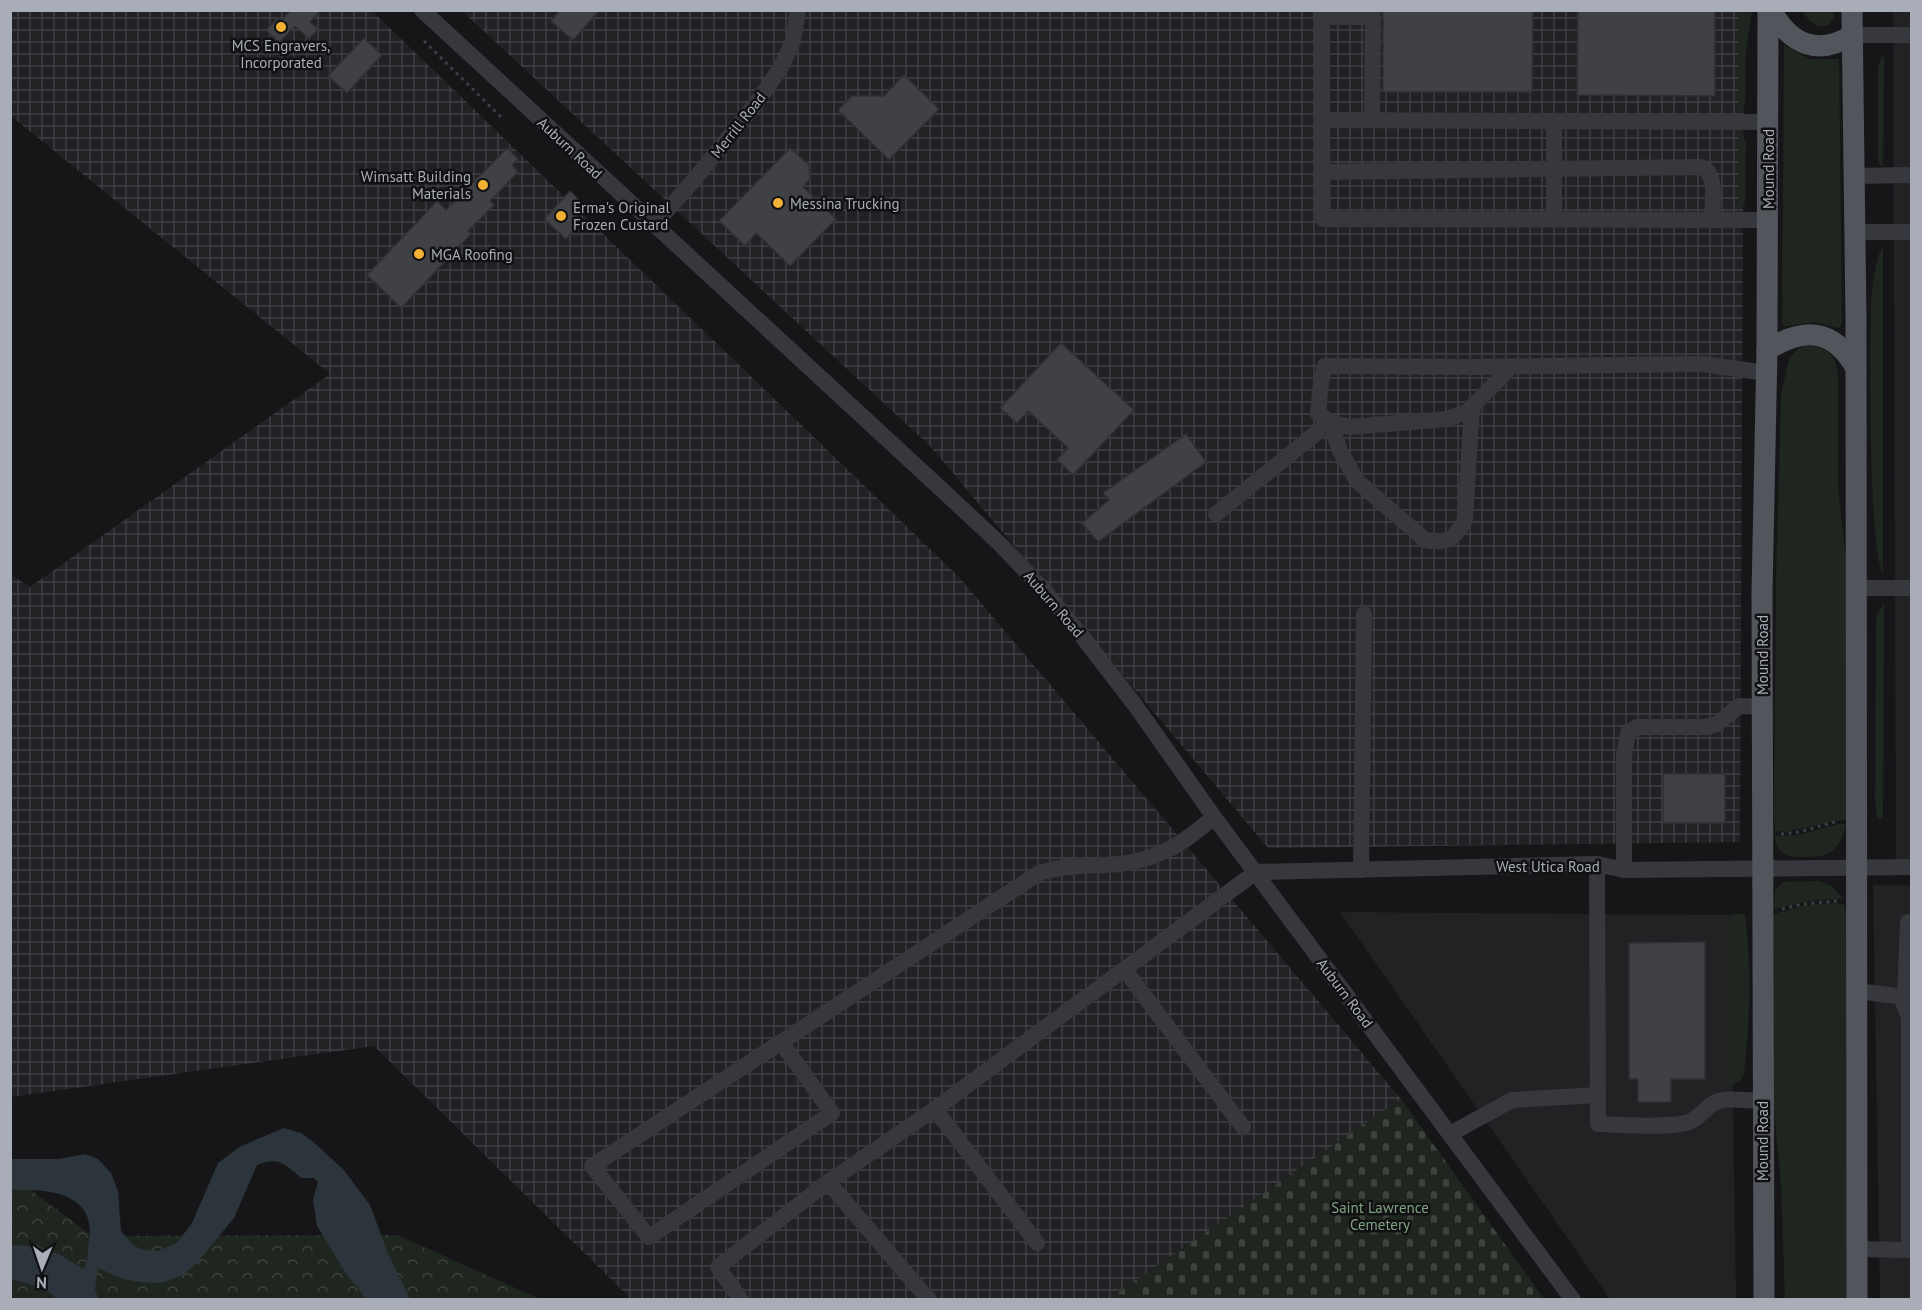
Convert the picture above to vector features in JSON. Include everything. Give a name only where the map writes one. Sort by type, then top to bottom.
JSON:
[{"type":"main road","points":[[1770,10],[1788,33],[1800,42],[1813,46],[1838,44],[1852,35]]},
{"type":"main road","name":"Mound Road","points":[[1764,1299],[1762,592],[1770,10]]},
{"type":"main road","points":[[1852,10],[1856,368],[1857,1299]]},
{"type":"main road","points":[[1767,350],[1778,343],[1801,336],[1825,337],[1837,342],[1856,368]]},
{"type":"street","name":"Auburn Road","points":[[422,10],[1000,544],[1043,589],[1135,705],[1214,817],[1573,1299]]},
{"type":"street","name":"Merrill Road","points":[[654,225],[750,111],[780,69],[793,41],[798,10]]},
{"type":"street","points":[[1372,120],[1373,17],[1322,17],[1323,219],[1768,220]]},
{"type":"street","points":[[1852,35],[1911,35]]},
{"type":"street","points":[[1322,120],[1768,122]]},
{"type":"street","points":[[1554,121],[1554,219]]},
{"type":"street","points":[[1323,171],[1702,167],[1709,171],[1712,177],[1712,219]]},
{"type":"street","points":[[1853,176],[1911,175]]},
{"type":"street","points":[[1854,232],[1911,232]]},
{"type":"street","points":[[1511,367],[1467,412],[1446,419],[1349,427],[1330,422],[1318,413],[1325,366],[1511,367],[1703,364],[1766,372]]},
{"type":"street","points":[[1330,422],[1340,452],[1357,481],[1425,540],[1449,541],[1466,520],[1472,406]]},
{"type":"street","points":[[1216,514],[1330,422]]},
{"type":"street","points":[[1856,588],[1911,588]]},
{"type":"street","points":[[1361,870],[1364,614]]},
{"type":"street","points":[[1624,870],[1624,756],[1628,733],[1637,727],[1706,727],[1717,724],[1739,706],[1763,707]]},
{"type":"street","points":[[781,1042],[832,1113],[649,1237],[592,1166],[781,1042],[1039,873],[1056,867],[1143,860],[1180,845],[1214,817]]},
{"type":"street","points":[[1597,864],[1598,1124],[1688,1123],[1721,1100],[1762,1101]]},
{"type":"street","name":"West Utica Road","points":[[1256,873],[1597,864],[1624,870],[1911,867]]},
{"type":"street","points":[[741,1299],[718,1267],[828,1182],[935,1109],[1256,873]]},
{"type":"street","points":[[1857,1249],[1910,1250],[1910,1023],[1904,1005],[1908,922]]},
{"type":"street","points":[[1125,970],[1243,1127]]},
{"type":"street","points":[[1857,991],[1905,996]]},
{"type":"street","points":[[1450,1134],[1512,1100],[1598,1095]]},
{"type":"street","points":[[935,1109],[1037,1243]]},
{"type":"street","points":[[828,1182],[929,1299]]},
{"type":"path","points":[[424,41],[504,120]]},
{"type":"path","points":[[1775,834],[1789,834],[1846,821]]},
{"type":"path","points":[[1774,911],[1815,902],[1844,901]]},
{"type":"shaded area","points":[[10,11],[372,11],[959,577],[1401,1099],[1109,1299],[632,1300],[374,1046],[11,1097],[11,575],[30,587],[330,374],[11,116]]},
{"type":"shaded area","points":[[462,11],[1744,11],[1740,842],[1268,848],[931,447]]},
{"type":"shaded area","points":[[1893,11],[1912,11],[1912,867],[1896,868]]},
{"type":"shaded area","points":[[1873,885],[1911,886],[1911,1299],[1880,1299]]},
{"type":"shaded area","points":[[1340,912],[1730,915],[1736,1299],[1610,1299]]},
{"type":"shaded area","points":[[284,1128],[301,1133],[312,1141],[343,1169],[370,1205],[387,1251],[410,1299],[365,1299],[348,1277],[317,1226],[313,1199],[318,1182],[314,1178],[301,1178],[286,1165],[276,1161],[257,1165],[234,1218],[196,1264],[183,1275],[161,1283],[140,1282],[123,1279],[98,1268],[95,1290],[99,1300],[57,1299],[44,1288],[11,1279],[11,1245],[29,1246],[59,1254],[83,1269],[87,1260],[89,1225],[78,1203],[67,1197],[40,1191],[11,1190],[11,1159],[58,1159],[85,1154],[98,1159],[111,1173],[118,1191],[121,1231],[133,1245],[143,1250],[159,1251],[177,1243],[192,1223],[218,1163],[241,1146]]},
{"type":"green space","points":[[1738,11],[1752,11],[1746,51],[1745,103],[1738,112]]},
{"type":"green space","points":[[1802,11],[1834,11],[1834,18],[1829,25],[1820,26],[1810,21]]},
{"type":"green space","points":[[1784,45],[1810,59],[1839,59],[1842,324],[1839,328],[1813,322],[1788,326],[1782,323]]},
{"type":"green space","points":[[1883,52],[1883,167],[1878,160],[1878,67]]},
{"type":"green space","points":[[1738,132],[1746,144],[1745,201],[1744,205],[1738,209]]},
{"type":"green space","points":[[1883,246],[1883,573],[1878,558],[1872,489],[1870,359],[1872,290],[1876,266]]},
{"type":"green space","points":[[1806,346],[1820,348],[1829,353],[1833,357],[1838,375],[1838,487],[1846,559],[1846,819],[1784,832],[1775,831],[1774,816],[1776,582],[1781,395],[1789,358],[1799,348]]},
{"type":"green space","points":[[1884,604],[1883,819],[1877,819],[1875,799],[1876,623],[1878,612]]},
{"type":"green space","points":[[1846,824],[1842,836],[1836,847],[1824,855],[1789,856],[1778,848],[1776,843],[1775,836],[1798,835]]},
{"type":"green space","points":[[1819,881],[1832,886],[1843,899],[1816,900],[1774,909],[1775,891],[1783,882]]},
{"type":"green space","points":[[1844,904],[1847,916],[1848,1299],[1785,1299],[1781,1185],[1774,1112],[1774,914],[1802,906]]},
{"type":"green space","points":[[1730,914],[1745,914],[1749,954],[1749,994],[1744,1074],[1741,1080],[1729,1088]]},
{"type":"green space","name":"Saint Lawrence Cemetery","points":[[1401,1099],[1544,1299],[1109,1299]]},
{"type":"green space","points":[[10,1174],[92,1236],[397,1235],[540,1299],[11,1299]]},
{"type":"building","name":"MCS Engravers, Incorporated","points":[[291,10],[321,10],[310,22],[318,29],[309,39],[295,26],[279,43],[266,30],[277,19],[280,22]]},
{"type":"building","points":[[560,10],[600,10],[573,40],[551,21]]},
{"type":"building","points":[[1382,10],[1533,10],[1532,92],[1383,92]]},
{"type":"building","points":[[1578,10],[1715,10],[1715,96],[1577,95]]},
{"type":"building","points":[[364,38],[382,55],[347,93],[328,76]]},
{"type":"building","points":[[904,75],[939,109],[889,160],[838,110],[852,96],[884,96]]},
{"type":"building","name":"MGA Roofing","points":[[507,148],[518,159],[512,165],[518,172],[490,201],[494,205],[468,231],[471,234],[401,308],[367,275],[437,201],[446,210]]},
{"type":"building","name":"Messina Trucking","points":[[790,148],[809,165],[810,179],[803,187],[836,219],[790,266],[756,233],[745,246],[719,221]]},
{"type":"building","name":"Erma's Original Frozen Custard","points":[[570,191],[583,204],[574,214],[582,222],[566,239],[544,219]]},
{"type":"building","points":[[1061,343],[1134,410],[1073,475],[1057,460],[1068,448],[1028,411],[1017,423],[1000,408]]},
{"type":"building","points":[[1186,434],[1206,462],[1098,542],[1082,523],[1109,500],[1103,493]]},
{"type":"building","points":[[1663,774],[1725,774],[1725,823],[1663,823]]},
{"type":"building","points":[[1705,942],[1705,1079],[1671,1079],[1671,1102],[1638,1102],[1638,1079],[1629,1079],[1629,943]]},
{"type":"place","name":"MCS Engravers, Incorporated","points":[[281,27]]},
{"type":"place","name":"Wimsatt Building Materials","points":[[483,185]]},
{"type":"place","name":"Messina Trucking","points":[[778,203]]},
{"type":"place","name":"Erma's Original Frozen Custard","points":[[561,216]]},
{"type":"place","name":"MGA Roofing","points":[[419,254]]}]
